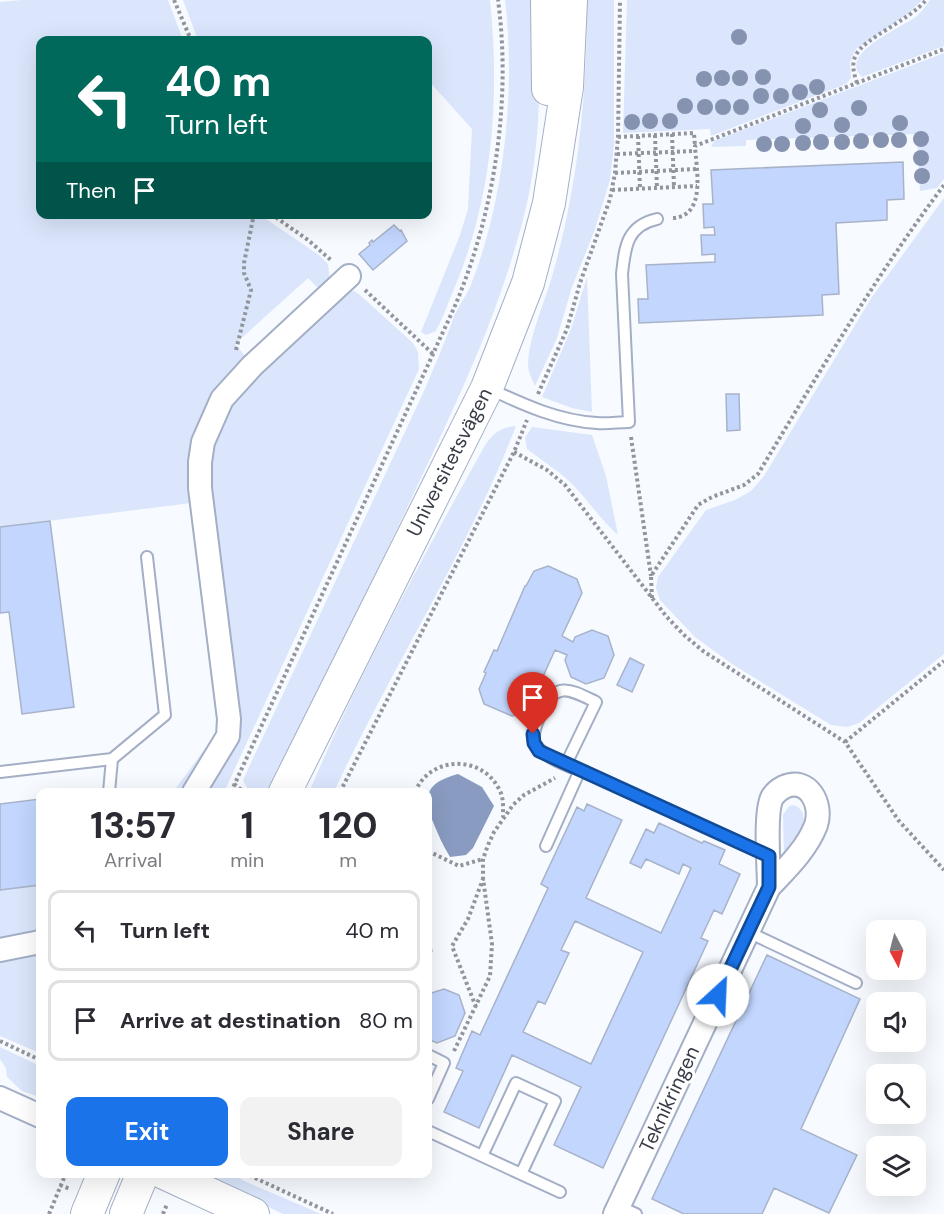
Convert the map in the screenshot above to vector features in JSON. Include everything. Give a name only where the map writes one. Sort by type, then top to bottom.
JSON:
[{"type":"main road","name":"Universitetsvägen","points":[[547,0],[549,203]]},
{"type":"main road","name":"Universitetsvägen","points":[[287,788],[487,388],[528,283],[549,203],[567,87],[571,0]]},
{"type":"main road","name":"Universitetsvägen","points":[[298,788],[326,712]]},
{"type":"main road","points":[[87,1214],[102,1178]]},
{"type":"main road","points":[[126,1214],[142,1178]]},
{"type":"main road","points":[[175,1178],[253,1214]]},
{"type":"street","points":[[196,788],[228,736],[229,719],[200,488],[203,442],[222,399],[252,366],[349,276]]},
{"type":"street","name":"Teknikringen","points":[[623,1211],[769,887],[778,861]]},
{"type":"street","points":[[0,950],[36,943]]},
{"type":"street","points":[[0,1098],[36,1114]]},
{"type":"lane","points":[[487,388],[532,409],[564,417],[596,423],[629,422],[622,274],[625,249],[634,231],[644,222],[657,219]]},
{"type":"lane","points":[[0,772],[112,759],[165,715],[147,557]]},
{"type":"lane","points":[[566,764],[596,702],[572,691],[563,690],[547,699],[533,734],[534,743],[539,751],[566,764],[778,861]]},
{"type":"lane","points":[[110,788],[112,759]]},
{"type":"lane","points":[[546,846],[580,770]]},
{"type":"lane","points":[[748,932],[856,983]]},
{"type":"lane","points":[[432,1057],[444,1062],[432,1090]]},
{"type":"lane","points":[[482,1156],[516,1083],[555,1101],[521,1174]]},
{"type":"lane","points":[[432,1133],[560,1192]]},
{"type":"path","points":[[174,0],[189,36]]},
{"type":"path","points":[[232,788],[433,354],[474,254],[488,198],[502,101],[498,0]]},
{"type":"path","points":[[857,83],[853,63],[860,48],[910,16],[926,0]]},
{"type":"path","points":[[617,154],[673,152],[695,148],[944,48]]},
{"type":"path","points":[[618,137],[694,133],[697,186],[694,206],[688,213],[678,218],[657,219]]},
{"type":"path","points":[[672,134],[674,187]]},
{"type":"path","points":[[655,135],[657,188]]},
{"type":"path","points":[[638,136],[640,189]]},
{"type":"path","points":[[615,173],[696,170]]},
{"type":"path","points":[[651,576],[698,505],[744,485],[758,474],[838,341],[906,237],[944,185]]},
{"type":"path","points":[[612,190],[697,186]]},
{"type":"path","points":[[236,351],[251,290],[244,273],[244,263],[253,219]]},
{"type":"path","points":[[629,422],[651,576],[652,598]]},
{"type":"path","points":[[514,452],[547,470],[565,485],[652,598],[684,635],[703,651],[845,742],[899,821],[944,870]]},
{"type":"path","points":[[845,742],[944,661]]},
{"type":"path","points":[[418,788],[426,776],[437,768],[460,762],[488,776],[498,787],[503,800],[503,817]]},
{"type":"path","points":[[444,1062],[452,1056],[490,976],[492,944],[483,878],[483,859],[494,832],[513,804],[524,795],[557,778],[566,764]]},
{"type":"path","points":[[234,784],[239,788]]},
{"type":"path","points":[[432,853],[459,866],[483,859]]},
{"type":"path","points":[[476,1007],[452,946],[468,919],[483,878]]},
{"type":"path","points":[[0,1041],[36,1058]]},
{"type":"path","points":[[49,1214],[64,1178]]},
{"type":"path","points":[[255,1178],[333,1214]]},
{"type":"shaded area","points":[[168,0],[182,36],[36,36],[36,219],[266,219],[319,255],[328,264],[330,281],[322,292],[308,278],[235,344],[248,359],[220,390],[191,503],[0,527],[0,2]]},
{"type":"shaded area","points":[[183,0],[490,0],[494,74],[490,147],[485,183],[467,254],[436,331],[426,335],[421,332],[460,235],[468,209],[472,129],[432,84],[432,36],[196,36]]},
{"type":"shaded area","points":[[505,0],[538,0],[538,127],[532,178],[517,243],[504,282],[475,360],[441,435],[273,788],[247,788],[243,780],[424,391],[455,315],[470,287],[482,254],[499,183],[504,146],[508,108],[508,35]]},
{"type":"shaded area","points":[[587,0],[614,0],[614,145],[610,180],[594,232],[572,287],[557,338],[535,386],[529,370],[529,354],[560,246],[579,142],[587,36]]},
{"type":"shaded area","points":[[627,0],[922,0],[909,13],[856,49],[850,63],[851,78],[846,84],[711,136],[710,129],[623,133]]},
{"type":"shaded area","points":[[930,0],[944,0],[944,46],[862,77],[856,68],[858,59],[865,50],[918,15]]},
{"type":"shaded area","points":[[944,53],[944,179],[937,188],[920,191],[917,134],[746,140],[746,146],[711,147],[714,141]]},
{"type":"shaded area","points":[[944,198],[944,654],[859,723],[847,727],[831,725],[732,664],[695,637],[660,600],[656,588],[658,577],[706,510],[735,500],[751,491],[764,476],[872,297]]},
{"type":"shaded area","points":[[587,277],[592,412],[572,408],[542,397],[571,329]]},
{"type":"shaded area","points":[[348,291],[354,291],[360,295],[413,343],[418,352],[419,369],[226,788],[208,788],[226,760],[209,474],[212,447],[225,416],[244,389]]},
{"type":"shaded area","points":[[516,426],[475,519],[336,788],[311,788],[349,704],[437,532],[484,447],[490,438],[506,428]]},
{"type":"shaded area","points":[[532,427],[592,435],[606,476],[618,535],[571,483],[527,449],[525,438]]},
{"type":"shaded area","points":[[221,727],[187,788],[176,788]]},
{"type":"shaded area","points":[[794,805],[803,814],[803,826],[792,852],[784,855],[783,815],[789,806]]},
{"type":"shaded area","points":[[36,886],[36,933],[0,941],[0,890]]},
{"type":"shaded area","points":[[36,951],[36,1051],[0,1036],[0,957]]},
{"type":"shaded area","points":[[0,1047],[36,1064],[36,1096],[22,1091],[7,1077],[6,1068],[0,1059]]},
{"type":"shaded area","points":[[213,1178],[239,1178],[321,1214],[283,1214]]},
{"type":"water","points":[[458,774],[482,787],[494,806],[473,848],[466,855],[450,857],[432,820],[432,788],[448,777]]},
{"type":"building","points":[[903,162],[904,199],[887,200],[887,220],[836,223],[839,294],[822,295],[823,315],[639,323],[638,299],[648,299],[646,265],[715,262],[715,254],[702,255],[701,235],[715,235],[714,227],[704,228],[703,204],[713,204],[711,170]]},
{"type":"building","points":[[394,225],[401,230],[407,241],[373,270],[359,254],[370,245],[372,240],[373,242]]},
{"type":"building","points":[[726,394],[739,394],[740,430],[727,431]]},
{"type":"building","points":[[50,521],[74,707],[22,714],[9,612],[0,613],[0,527]]},
{"type":"building","points":[[548,566],[577,579],[582,593],[562,636],[573,642],[575,637],[592,630],[608,636],[614,655],[604,678],[586,684],[571,677],[565,660],[567,655],[555,650],[527,712],[512,716],[484,704],[479,689],[486,673],[484,672],[494,650],[497,651],[525,586],[534,571]]},
{"type":"building","points":[[630,658],[644,665],[632,692],[617,685]]},
{"type":"building","points":[[36,800],[36,886],[0,890],[0,804]]},
{"type":"building","points":[[587,804],[622,820],[586,898],[661,933],[691,868],[683,864],[679,874],[646,859],[641,868],[630,863],[646,829],[654,833],[659,823],[702,843],[704,841],[725,850],[719,864],[740,874],[722,914],[714,910],[701,938],[708,941],[603,1168],[554,1145],[581,1087],[512,1055],[479,1128],[444,1112],[463,1071],[456,1068],[472,1031],[480,1035],[548,888],[541,884],[577,807],[584,811]],"holes":[[[575,921],[643,952],[591,1064],[523,1032],[538,1001],[545,1004],[569,953],[561,950]]]},
{"type":"building","points":[[767,955],[860,999],[801,1129],[857,1155],[829,1213],[774,1188],[762,1214],[684,1214],[652,1199]]},
{"type":"building","points":[[444,989],[459,995],[465,1013],[455,1036],[437,1043],[432,1041],[432,993]]},
{"type":"route","points":[[533,734],[534,743],[539,751],[769,856],[769,887],[718,995]]}]
